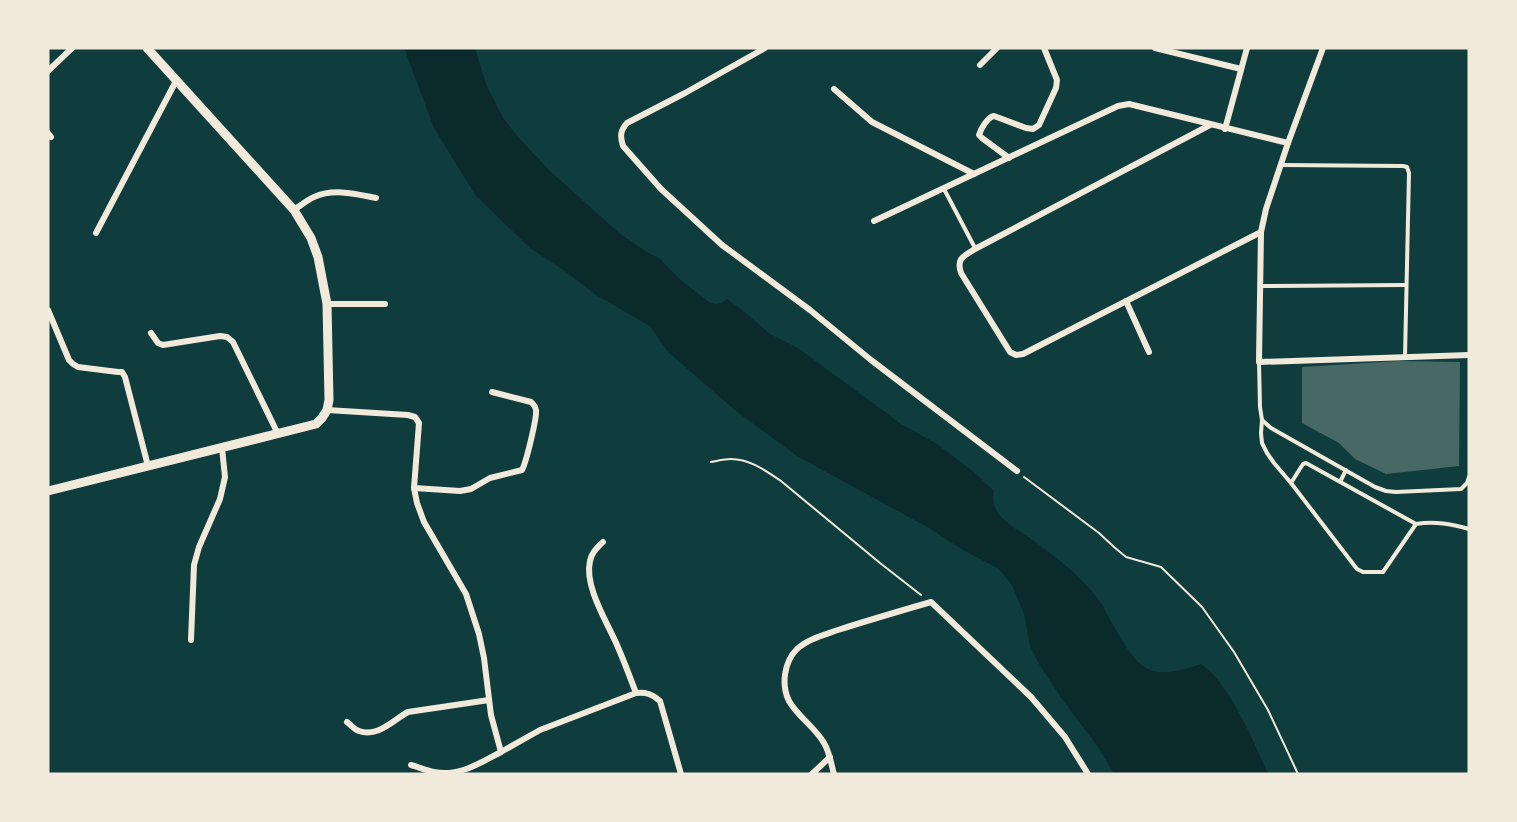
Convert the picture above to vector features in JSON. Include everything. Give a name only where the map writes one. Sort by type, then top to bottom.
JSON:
[{"type":"street","points":[[48,71],[72,48]]},
{"type":"street","points":[[48,491],[316,424],[327,410],[330,387],[327,304],[318,257],[311,238],[294,210],[147,48]]},
{"type":"street","points":[[765,48],[627,123],[620,137],[623,146],[661,189],[722,245],[810,310],[889,374],[1017,471]]},
{"type":"street","points":[[980,65],[996,48]]},
{"type":"street","points":[[1008,158],[982,138],[979,135],[980,130],[994,116],[1026,128],[1033,129],[1039,125],[1056,88],[1057,80],[1044,48]]},
{"type":"street","points":[[1155,48],[1240,69]]},
{"type":"street","points":[[1225,129],[1246,48]]},
{"type":"street","points":[[1324,49],[1288,143],[1266,209],[1261,232],[1259,362],[1469,355]]},
{"type":"street","points":[[96,233],[176,81]]},
{"type":"street","points":[[834,89],[872,122],[974,174]]},
{"type":"street","points":[[874,221],[1118,106],[1129,104],[1288,143]]},
{"type":"street","points":[[1210,125],[975,249],[961,258],[959,266],[961,273],[1010,352],[1016,355],[1023,354],[1261,232]]},
{"type":"street","points":[[294,210],[315,197],[335,192],[376,198]]},
{"type":"street","points":[[1126,301],[1149,352]]},
{"type":"street","points":[[327,304],[385,304]]},
{"type":"street","points":[[48,310],[69,360],[73,364],[78,367],[122,372],[125,376],[148,466]]},
{"type":"street","points":[[151,333],[158,343],[163,345],[220,336],[227,337],[233,342],[278,434]]},
{"type":"street","points":[[414,488],[460,491],[471,489],[490,478],[522,470],[531,439],[536,413],[535,406],[531,402],[492,392]]},
{"type":"street","points":[[327,410],[408,415],[415,417],[419,423],[414,488],[417,503],[424,522],[466,594],[483,650],[491,715],[501,752]]},
{"type":"street","points":[[191,640],[194,565],[199,547],[220,499],[225,477],[222,448]]},
{"type":"street","points":[[603,542],[594,551],[590,562],[590,577],[595,595],[636,693]]},
{"type":"street","points":[[834,774],[824,743],[795,711],[788,698],[785,681],[788,664],[796,650],[811,640],[931,602],[1031,696],[1065,736],[1088,774]]},
{"type":"street","points":[[411,765],[434,772],[451,773],[466,770],[540,730],[636,693],[644,692],[654,695],[660,701],[681,774]]},
{"type":"street","points":[[347,722],[358,731],[371,733],[381,730],[408,712],[489,700]]},
{"type":"street","points":[[812,774],[830,757]]},
{"type":"lane","points":[[1281,165],[1407,167],[1409,173],[1405,357]]},
{"type":"lane","points":[[944,188],[975,249]]},
{"type":"lane","points":[[1260,286],[1406,285]]},
{"type":"lane","points":[[1259,362],[1262,443],[1267,453],[1352,563],[1363,572],[1383,572],[1416,524]]},
{"type":"lane","points":[[1262,420],[1271,428],[1386,491],[1461,489],[1469,477]]},
{"type":"lane","points":[[1291,483],[1306,463],[1416,524],[1430,522],[1469,529]]},
{"type":"lane","points":[[1340,482],[1346,470]]},
{"type":"path","points":[[711,462],[732,459],[752,464],[767,472],[931,602]]},
{"type":"path","points":[[1017,471],[1099,533],[1126,557],[1161,567],[1202,607],[1234,652],[1268,710],[1298,774]]},
{"type":"water","points":[[404,48],[475,48],[486,84],[503,118],[549,170],[619,233],[660,259],[683,282],[709,302],[722,303],[727,299],[770,334],[798,348],[901,424],[937,444],[974,472],[994,491],[993,500],[999,515],[1060,561],[1091,591],[1137,661],[1156,672],[1183,670],[1201,664],[1211,673],[1240,714],[1268,774],[1114,774],[1098,747],[1039,664],[1030,646],[1024,614],[1012,585],[999,569],[797,456],[737,412],[668,352],[650,326],[596,295],[530,248],[476,196],[434,128]]},
{"type":"building","points":[[1398,361],[1460,362],[1459,466],[1386,474],[1355,459],[1339,443],[1302,423],[1302,367]]}]
